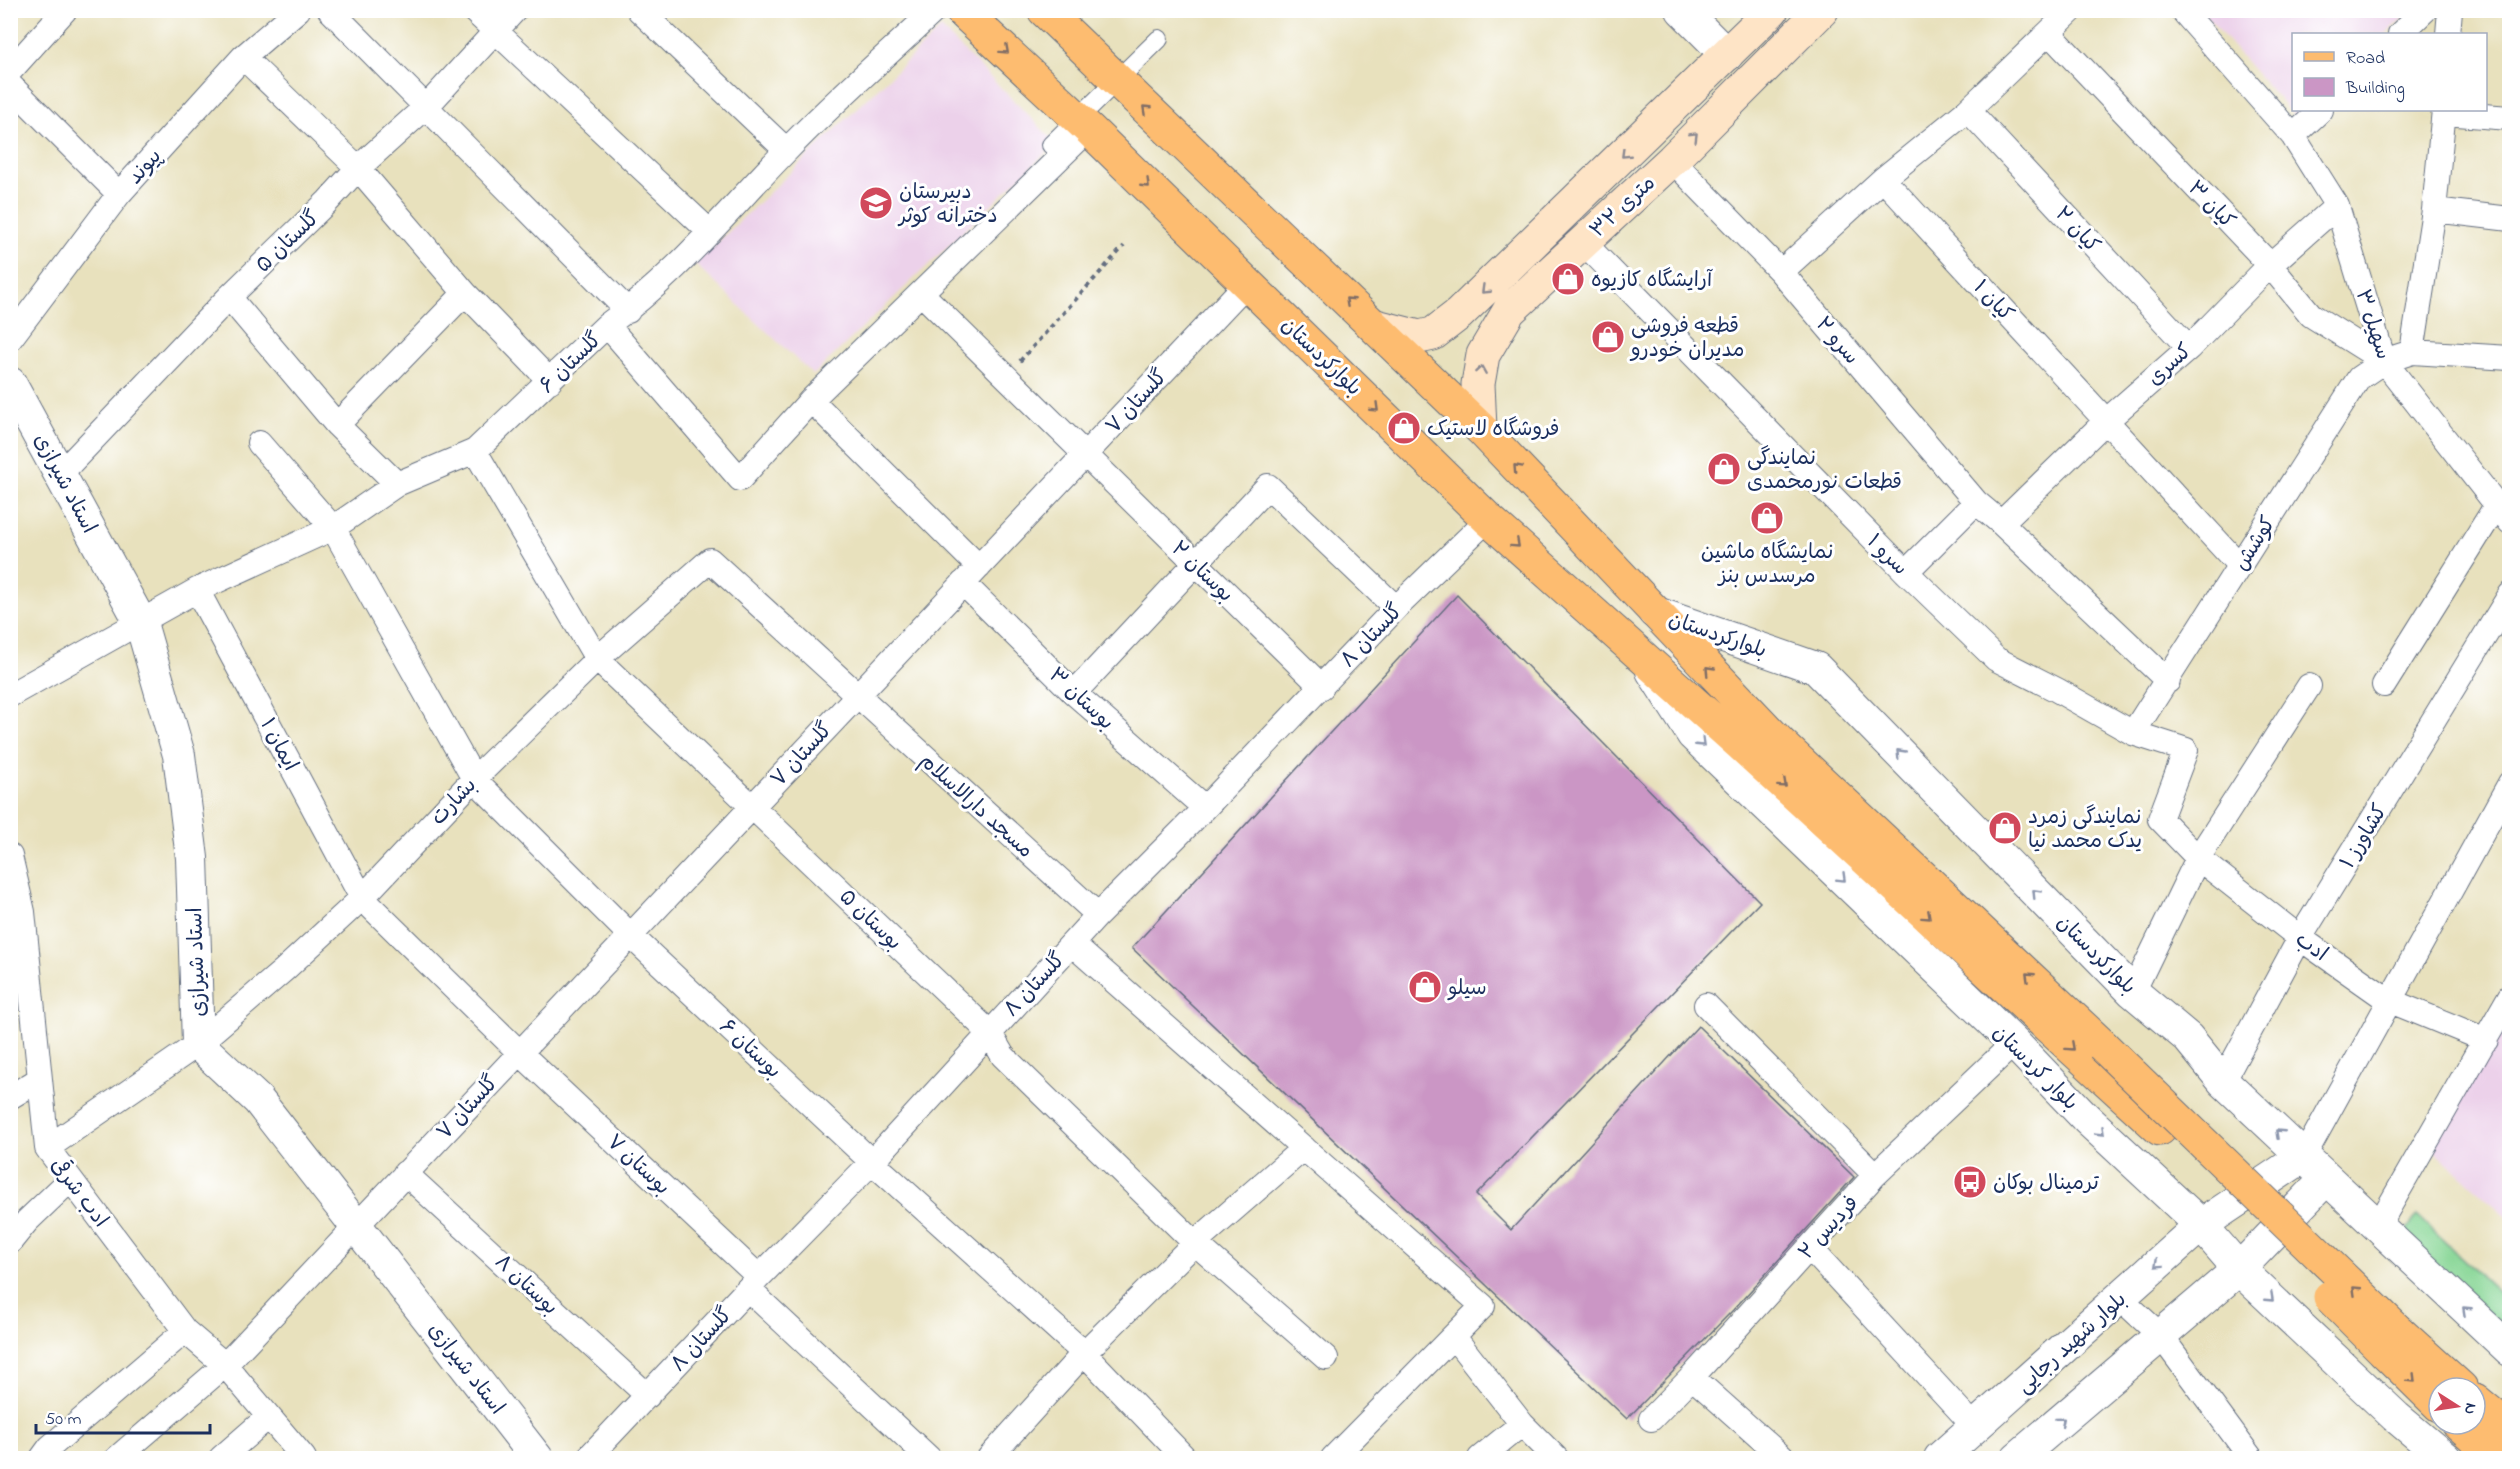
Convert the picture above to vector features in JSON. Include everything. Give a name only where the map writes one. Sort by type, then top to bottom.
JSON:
[{"type":"main road","name":"بلوارکردستان","points":[[961,10],[1083,124],[1488,519],[1740,744],[2392,1341]]},
{"type":"main road","name":"بلوارکردستان","points":[[1044,10],[1480,428],[1779,742],[2102,1044],[2392,1341]]},
{"type":"main road","name":"۳۲ متری","points":[[1376,327],[1419,337],[1433,334],[1460,314],[1772,10]]},
{"type":"main road","name":"۳۲ متری","points":[[1480,428],[1478,384],[1483,355],[1509,311],[1672,159],[1822,10]]},
{"type":"main road","points":[[2392,1341],[2443,1376]]},
{"type":"main road","points":[[2392,1341],[2427,1389]]},
{"type":"main road","points":[[2487,1410],[2510,1429]]},
{"type":"main road","points":[[2472,1436],[2497,1458]]},
{"type":"street","points":[[10,71],[65,10]]},
{"type":"street","name":"پیوند","points":[[10,339],[119,194],[243,57],[298,10]]},
{"type":"street","points":[[330,10],[428,106],[628,311]]},
{"type":"street","points":[[473,10],[710,232]]},
{"type":"street","name":"گلستان ۵","points":[[61,473],[229,297],[328,201],[358,168],[428,106],[514,10]]},
{"type":"street","points":[[639,10],[786,150]]},
{"type":"street","name":"گلستان ۶","points":[[10,695],[197,590],[333,528],[397,484],[475,451],[607,325],[628,311],[710,232],[786,150],[935,10]]},
{"type":"street","points":[[1682,10],[1727,55]]},
{"type":"street","points":[[1781,272],[1883,179],[1968,110],[2072,10]]},
{"type":"street","name":"سهیل ۳","points":[[2182,10],[2293,136],[2337,206],[2384,361],[2503,514]]},
{"type":"street","points":[[2401,33],[2425,10]]},
{"type":"street","points":[[2448,33],[2450,10]]},
{"type":"street","name":"کیان ۳","points":[[2049,33],[2270,265],[2311,315],[2384,361]]},
{"type":"street","points":[[607,325],[740,479],[811,400],[921,293],[1083,124],[1116,80],[1158,39]]},
{"type":"street","points":[[243,57],[358,168],[465,293],[550,381]]},
{"type":"street","points":[[10,85],[119,194]]},
{"type":"street","name":"کیان ۲","points":[[1968,110],[2189,348]]},
{"type":"street","points":[[2293,136],[2320,111]]},
{"type":"street","points":[[2510,118],[2444,111],[2434,210],[2412,352],[2510,358]]},
{"type":"street","points":[[1051,145],[1083,124]]},
{"type":"street","name":"سرو ۲","points":[[1672,159],[1781,272],[1976,502],[2168,681]]},
{"type":"street","name":"کیان ۱","points":[[1883,179],[2240,566]]},
{"type":"street","name":"کسری","points":[[2001,523],[2106,421],[2189,348],[2270,265],[2337,206]]},
{"type":"street","points":[[2434,210],[2510,219]]},
{"type":"street","name":"سرو ۱","points":[[1583,242],[1906,572],[1996,659],[2133,733],[2186,750],[2160,819]]},
{"type":"street","name":"گلستان ۷","points":[[117,1458],[225,1365],[1247,283]]},
{"type":"street","points":[[337,424],[465,293]]},
{"type":"street","name":"بوستان ۲","points":[[921,293],[1086,454],[1194,564],[1322,687]]},
{"type":"street","points":[[229,297],[337,424],[397,484]]},
{"type":"street","name":"کوشش","points":[[2133,733],[2359,378],[2384,361],[2412,352]]},
{"type":"street","name":"استاد شیرازی","points":[[10,383],[18,416],[61,473],[141,623],[179,755],[192,858],[198,1044],[258,1100],[537,1458]]},
{"type":"street","name":"بوستان ۳","points":[[811,400],[971,575],[1074,693],[1205,807]]},
{"type":"street","name":"بوستان ۶","points":[[259,443],[333,528],[474,779],[630,934],[872,1162],[1084,1353],[1185,1458]]},
{"type":"street","name":"بوستان ۵","points":[[475,451],[597,659],[989,1032],[1003,1056],[1195,1242],[1326,1358]]},
{"type":"street","points":[[1074,693],[1269,486],[1396,608]]},
{"type":"street","points":[[1906,572],[1976,502]]},
{"type":"street","points":[[2384,685],[2503,514]]},
{"type":"street","name":"گلستان ۸","points":[[588,1458],[872,1162],[1098,915],[1322,687],[1396,608],[1488,519]]},
{"type":"street","name":"بشارت","points":[[46,1148],[198,1044],[284,970],[363,898],[474,779],[597,659],[710,560]]},
{"type":"street","name":"مسجد دارالاسلام","points":[[710,560],[1098,915]]},
{"type":"street","name":"ایمان ۱","points":[[197,590],[363,898],[519,1052]]},
{"type":"street","name":"کشاورز ۱","points":[[2223,1081],[2300,938],[2510,595]]},
{"type":"street","name":"بلوارکردستان","points":[[1654,612],[1816,668],[2133,992],[2188,1038],[2223,1081],[2377,1228],[2510,1350]]},
{"type":"street","name":"بلوار کردستان","points":[[1645,661],[1693,735],[2014,1043],[2087,1119],[2201,1225],[2239,1269],[2396,1417],[2445,1458]]},
{"type":"street","points":[[2133,992],[2198,858],[2309,686]]},
{"type":"street","points":[[2304,1156],[2388,1000],[2510,783]]},
{"type":"street","name":"ادب","points":[[2160,819],[2198,858],[2300,938],[2388,1000],[2486,1040]]},
{"type":"street","name":"ادب شرقی","points":[[10,856],[23,912],[46,1148],[185,1331],[225,1365],[304,1458]]},
{"type":"street","points":[[1072,944],[1483,1306],[1333,1458]]},
{"type":"street","points":[[2377,1228],[2510,996]]},
{"type":"street","points":[[1706,1005],[1875,1176]]},
{"type":"street","name":"فردیس ۲","points":[[1650,1419],[1692,1377],[1875,1176],[2014,1043]]},
{"type":"street","name":"بوستان ۷","points":[[519,1052],[929,1458]]},
{"type":"street","points":[[10,1097],[40,1079]]},
{"type":"street","points":[[989,1458],[1084,1353],[1195,1242],[1304,1148]]},
{"type":"street","name":"بلوار شهید رجایی","points":[[1940,1458],[2201,1225],[2304,1156]]},
{"type":"street","name":"بوستان ۸","points":[[405,1173],[648,1396]]},
{"type":"street","points":[[2017,1458],[2239,1269],[2326,1179]]},
{"type":"street","points":[[10,1242],[27,1221],[70,1180]]},
{"type":"street","points":[[1810,1248],[1975,1427]]},
{"type":"street","points":[[2120,1298],[2161,1336],[2251,1458]]},
{"type":"street","points":[[42,1458],[50,1447],[185,1331]]},
{"type":"street","points":[[1454,1337],[1522,1424],[1556,1458]]},
{"type":"street","points":[[1692,1377],[1784,1458]]},
{"type":"street","points":[[221,1458],[268,1417]]},
{"type":"street","points":[[1480,1458],[1522,1424]]},
{"type":"path","points":[[1006,377],[1124,246]]},
{"type":"shaded area","points":[[2202,11],[2411,11],[2387,33],[2292,33],[2292,111],[2305,111],[2296,119]]},
{"type":"shaded area","name":"دبیرستان دخترانه کوثر","points":[[941,28],[1056,143],[813,375],[695,264]]},
{"type":"shaded area","points":[[2509,997],[2509,1219],[2427,1144]]},
{"type":"green space","points":[[2417,1216],[2509,1302],[2509,1340],[2399,1240]]},
{"type":"building","name":"سیلو","points":[[1457,595],[1760,902],[1476,1195],[1511,1230],[1698,1026],[1854,1177],[1733,1310],[1627,1419],[1132,948]]},
{"type":"place","name":"دبیرستان دخترانه کوثر","points":[[876,203]]},
{"type":"place","name":"آرایشگاه کازیوه","points":[[1568,279]]},
{"type":"place","name":"قطعه فروشی مدیران خودرو","points":[[1608,337]]},
{"type":"place","name":"فروشگاه لاستیک","points":[[1404,428]]},
{"type":"place","name":"نمایندگی قطعات نورمحمدی","points":[[1724,469]]},
{"type":"place","name":"نمایشگاه ماشین مرسدس بنز","points":[[1767,518]]},
{"type":"place","name":"نمایندگی زمرد یدک محمد نیا","points":[[2005,828]]},
{"type":"place","name":"سیلو","points":[[1425,987]]},
{"type":"place","name":"ترمینال بوکان","points":[[1970,1182]]}]
